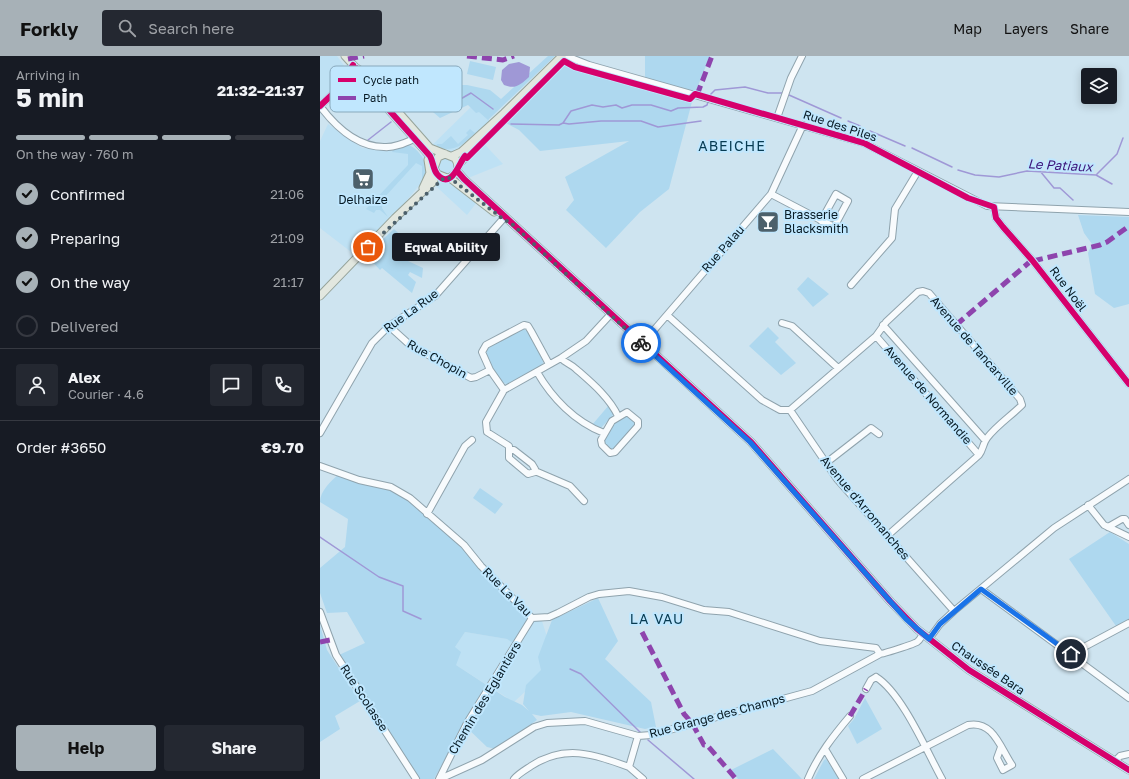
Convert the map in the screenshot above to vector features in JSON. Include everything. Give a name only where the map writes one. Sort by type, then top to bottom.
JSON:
[{"type":"main road","points":[[345,56],[354,66]]},
{"type":"main road","points":[[434,164],[438,157],[461,152],[504,113],[562,56]]},
{"type":"main road","points":[[390,112],[430,156],[443,177]]},
{"type":"main road","points":[[398,112],[430,148],[449,155]]},
{"type":"main road","points":[[320,296],[433,182],[458,168],[504,113]]},
{"type":"main road","points":[[415,140],[427,157],[430,166],[428,180],[418,196]]},
{"type":"main road","name":"Chaussée Bara","points":[[449,155],[464,180],[750,442],[895,607],[923,634],[969,670],[1129,770]]},
{"type":"main road","points":[[379,236],[389,229],[443,177]]},
{"type":"main road","name":"Chaussée Bara","points":[[443,177],[512,224]]},
{"type":"street","name":"Rue des Piles","points":[[566,56],[596,67],[864,143],[968,198],[994,207],[1129,212]]},
{"type":"street","points":[[777,118],[802,56]]},
{"type":"street","points":[[330,97],[320,106],[330,120],[362,143],[385,148],[415,140]]},
{"type":"street","name":"Rue Palau","points":[[642,344],[771,194],[803,125]]},
{"type":"street","points":[[851,285],[892,238],[895,209],[918,171]]},
{"type":"street","points":[[771,194],[834,227],[848,201],[836,194],[821,220]]},
{"type":"street","name":"Rue Noël","points":[[994,207],[996,218],[1032,260],[1129,384]]},
{"type":"street","name":"Rue La Rue","points":[[320,433],[372,343],[388,326],[435,296],[503,219]]},
{"type":"street","name":"Avenue de Tancarville","points":[[883,326],[918,292],[923,291],[929,293],[1020,399],[1022,404],[985,440]]},
{"type":"street","points":[[535,470],[528,474],[509,458],[509,446],[487,432],[486,422],[504,390],[561,358],[586,341],[610,315]]},
{"type":"street","points":[[667,315],[762,400],[780,410],[790,410],[876,336],[883,326]]},
{"type":"street","points":[[782,323],[792,326],[838,368]]},
{"type":"street","points":[[504,390],[490,370],[482,352],[486,345],[524,325],[528,326],[549,364]]},
{"type":"street","name":"Rue Chopin","points":[[388,326],[410,345],[471,378],[490,370]]},
{"type":"street","name":"Avenue de Normandie","points":[[883,326],[985,440]]},
{"type":"street","name":"Avenue de Normandie","points":[[876,336],[979,455]]},
{"type":"street","points":[[561,358],[568,364],[575,367],[608,398],[618,416]]},
{"type":"street","points":[[537,372],[554,397],[585,424],[604,433]]},
{"type":"street","name":"Avenue d'Arromanches","points":[[790,410],[837,479],[954,611]]},
{"type":"street","points":[[627,412],[639,423],[613,453],[600,442],[604,433],[618,416],[627,412]]},
{"type":"street","points":[[826,463],[871,428],[879,434]]},
{"type":"street","points":[[427,514],[465,446],[472,440]]},
{"type":"street","points":[[887,536],[979,455],[984,446],[985,440]]},
{"type":"street","points":[[510,450],[514,450],[532,464],[535,470],[570,486],[584,501]]},
{"type":"street","name":"Rue La Vau","points":[[320,466],[359,480],[400,490],[464,545],[481,566],[532,618],[549,617],[589,597],[599,594],[624,591],[645,593],[704,610],[729,612],[820,641],[876,648],[880,654]]},
{"type":"street","points":[[929,639],[940,624],[954,611],[1054,528],[1129,478]]},
{"type":"street","points":[[1088,505],[1101,522],[1129,537]]},
{"type":"street","points":[[1108,527],[1122,519],[1125,519],[1129,525]]},
{"type":"street","points":[[981,589],[1129,698]]},
{"type":"street","name":"Rue Scolasse","points":[[320,612],[336,655],[416,779]]},
{"type":"street","name":"Chemin des Eglantiers","points":[[440,779],[467,723],[532,618]]},
{"type":"street","points":[[1071,654],[1129,623]]},
{"type":"street","name":"Rue Grange des Champs","points":[[440,779],[482,760],[534,727],[547,723],[585,722],[638,736],[651,735],[692,723],[719,718],[812,691],[880,654],[885,654],[901,647],[916,643],[923,634]]},
{"type":"street","points":[[866,689],[871,680],[877,675],[884,682],[905,711],[942,779]]},
{"type":"street","points":[[808,779],[825,749],[850,716]]},
{"type":"street","points":[[863,779],[968,725],[975,724],[986,726],[991,731],[1000,747]]},
{"type":"street","points":[[634,779],[630,768],[638,736]]},
{"type":"street","points":[[825,749],[844,779]]},
{"type":"street","points":[[514,779],[538,762],[558,754],[581,752],[593,754],[630,768],[643,779]]},
{"type":"street","points":[[1115,761],[1120,756],[1129,754]]},
{"type":"shaded area","points":[[320,56],[337,56],[344,66],[330,66],[330,96],[320,105]]},
{"type":"shaded area","points":[[548,56],[555,56],[488,120],[479,112],[476,113],[468,105],[462,108],[462,85],[490,90],[501,99]]},
{"type":"shaded area","points":[[645,56],[710,56],[693,98],[669,189],[640,212],[606,248],[566,210],[574,200],[565,177],[629,141],[540,151],[519,130],[504,122],[567,62],[648,84],[645,77]]},
{"type":"shaded area","points":[[470,61],[496,67],[493,80],[467,74]]},
{"type":"shaded area","points":[[519,62],[530,67],[529,77],[515,87],[504,85],[501,80],[502,70],[509,64]]},
{"type":"shaded area","points":[[474,104],[490,121],[475,134],[503,164],[468,178],[477,202],[467,215],[426,177],[389,222],[355,255],[320,228],[320,141],[328,124],[362,148],[393,150],[408,145],[421,156]]},
{"type":"shaded area","points":[[433,112],[453,112],[440,118]]},
{"type":"shaded area","points":[[470,129],[475,133],[461,145],[448,149],[436,148],[437,144],[442,144],[451,136],[458,144],[468,135],[466,133]]},
{"type":"shaded area","points":[[408,145],[417,150],[423,159],[426,169],[424,179],[422,179],[422,166],[416,163],[383,199],[382,208],[388,217],[380,210],[376,210],[374,213],[366,209],[408,165],[408,154],[392,152],[393,150]]},
{"type":"shaded area","points":[[1078,215],[1129,217],[1129,304],[1114,308],[1095,294],[1088,253],[1092,244],[1084,233]]},
{"type":"shaded area","points":[[394,229],[419,252],[415,256],[408,252],[408,261],[423,268],[422,278],[410,272],[408,275],[416,282],[412,293],[382,268],[380,270],[366,255]]},
{"type":"shaded area","points":[[808,277],[829,294],[813,307],[797,289]]},
{"type":"shaded area","points":[[768,327],[779,338],[775,342],[796,363],[781,375],[749,346]]},
{"type":"shaded area","points":[[523,329],[534,338],[537,343],[543,363],[540,367],[508,384],[504,383],[495,375],[489,363],[487,357],[488,347]]},
{"type":"shaded area","points":[[609,405],[614,414],[600,429],[592,425]]},
{"type":"shaded area","points":[[625,415],[635,423],[635,426],[614,450],[611,450],[604,444],[604,437],[616,420]]},
{"type":"shaded area","points":[[339,474],[394,488],[453,535],[533,619],[513,643],[507,639],[465,632],[455,647],[461,652],[456,665],[505,697],[522,705],[529,711],[523,704],[526,685],[541,670],[538,657],[552,620],[598,598],[618,641],[605,659],[651,702],[656,727],[645,729],[571,712],[541,716],[532,714],[537,720],[496,749],[487,747],[464,725],[434,779],[420,779],[339,655],[365,643],[347,612],[327,613],[320,593],[320,568],[345,547],[348,519],[320,502],[320,498],[324,490]]},
{"type":"shaded area","points":[[480,488],[503,504],[495,514],[473,498]]},
{"type":"shaded area","points":[[1110,532],[1129,544],[1129,619],[1116,626],[1069,559]]},
{"type":"shaded area","points":[[541,618],[549,643],[549,669],[514,702],[456,665],[455,647],[465,632],[507,639],[514,643],[533,619]]},
{"type":"shaded area","points":[[320,625],[327,650],[360,701],[335,716],[340,729],[320,742]]},
{"type":"shaded area","points":[[865,698],[882,729],[857,744],[848,726],[854,719]]},
{"type":"shaded area","points":[[773,749],[802,779],[738,779],[731,770]]},
{"type":"shaded area","points":[[826,759],[839,779],[814,779],[824,760]]},
{"type":"waterway","name":"Le Patiaux","points":[[710,95],[715,90],[745,87],[768,93],[783,93]]},
{"type":"waterway","name":"Le Patiaux","points":[[462,98],[471,93],[493,109]]},
{"type":"waterway","name":"Le Patiaux","points":[[789,95],[841,118]]},
{"type":"waterway","name":"Le Patiaux","points":[[511,124],[559,125],[563,123],[571,111],[592,105],[603,107],[616,105],[622,108],[632,105],[651,105],[671,111],[678,108],[703,107],[707,105],[708,102]]},
{"type":"waterway","points":[[563,123],[641,121],[658,127],[701,121]]},
{"type":"waterway","name":"Le Patiaux","points":[[848,121],[860,126]]},
{"type":"waterway","name":"Le Patiaux","points":[[368,140],[391,122]]},
{"type":"waterway","name":"Le Patiaux","points":[[870,131],[905,146]]},
{"type":"waterway","points":[[1097,174],[1117,154],[1123,138]]},
{"type":"waterway","name":"Le Patiaux","points":[[912,148],[952,167]]},
{"type":"waterway","name":"Le Patiaux","points":[[958,170],[975,175],[999,177],[1027,171],[1096,175],[1112,184]]},
{"type":"waterway","points":[[1040,171],[1054,188],[1060,188],[1073,200]]},
{"type":"waterway","points":[[320,537],[379,577],[403,586],[403,611],[421,619]]},
{"type":"waterway","points":[[570,669],[581,674],[641,733]]},
{"type":"waterway","points":[[648,740],[694,779]]},
{"type":"marked path","points":[[348,59],[364,56]]},
{"type":"marked path","points":[[467,56],[503,60],[514,56]]},
{"type":"marked path","points":[[697,95],[712,56]]},
{"type":"marked path","points":[[1033,261],[1100,245],[1107,242],[1129,226]]},
{"type":"marked path","points":[[956,325],[1032,260]]},
{"type":"marked path","points":[[642,632],[684,714],[692,723],[704,745],[707,745],[736,779]]},
{"type":"marked path","points":[[320,642],[330,640]]},
{"type":"marked path","points":[[850,716],[866,689]]},
{"type":"cycle path","points":[[465,156],[467,158],[564,61],[575,67],[690,99],[695,94],[864,143],[968,198],[994,207],[996,218],[1032,260],[1129,384]]},
{"type":"cycle path","points":[[320,106],[330,97]]},
{"type":"cycle path","points":[[391,112],[430,156],[437,174],[442,178],[450,178],[465,156]]},
{"type":"cycle path","points":[[457,171],[751,442],[890,601],[917,629],[969,670],[1129,770]]},
{"type":"way so far","points":[[368,247],[444,178],[450,178],[460,184],[503,219],[512,224],[641,343]]},
{"type":"place","name":"Delhaize","points":[[363,179]]},
{"type":"place","name":"Brasserie Blacksmith","points":[[768,222]]},
{"type":"place","name":"Eqwal Ability","points":[[368,247]]},
{"type":"district","name":"ABEICHE","points":[[732,146]]},
{"type":"district","name":"LA VAU","points":[[657,619]]},
{"type":"route","points":[[641,343],[750,442],[771,464],[906,619],[929,639],[940,624],[981,589],[1071,654]]}]
